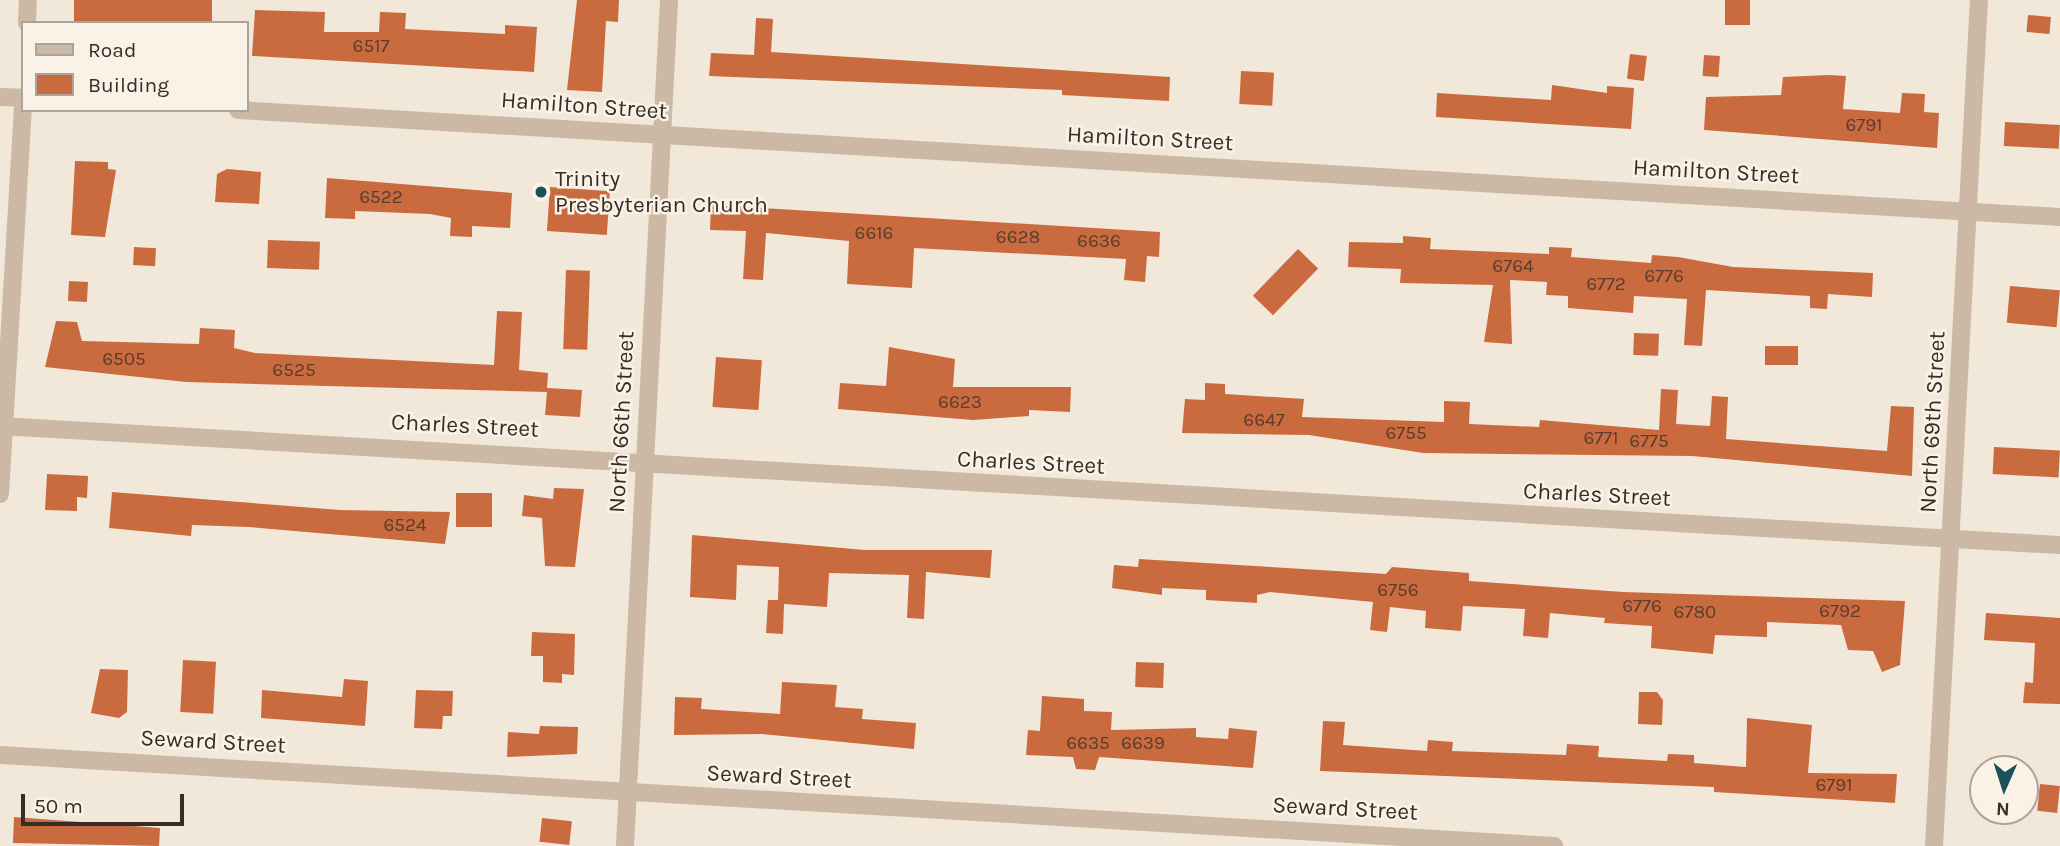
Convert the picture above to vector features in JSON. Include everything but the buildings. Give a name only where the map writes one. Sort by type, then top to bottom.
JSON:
[{"type":"street","points":[[27,21],[28,0]]},
{"type":"street","name":"North 66th Street","points":[[625,846],[669,0]]},
{"type":"street","name":"North 69th Street","points":[[1934,846],[1979,0]]},
{"type":"street","points":[[0,97],[21,101]]},
{"type":"street","name":"Hamilton Street","points":[[248,111],[2060,217]]},
{"type":"street","points":[[0,494],[22,112]]},
{"type":"street","name":"Charles Street","points":[[2,426],[2060,545]]},
{"type":"street","name":"Seward Street","points":[[0,755],[1555,846]]},
{"type":"place","name":"Trinity Presbyterian Church","points":[[541,192]]}]
